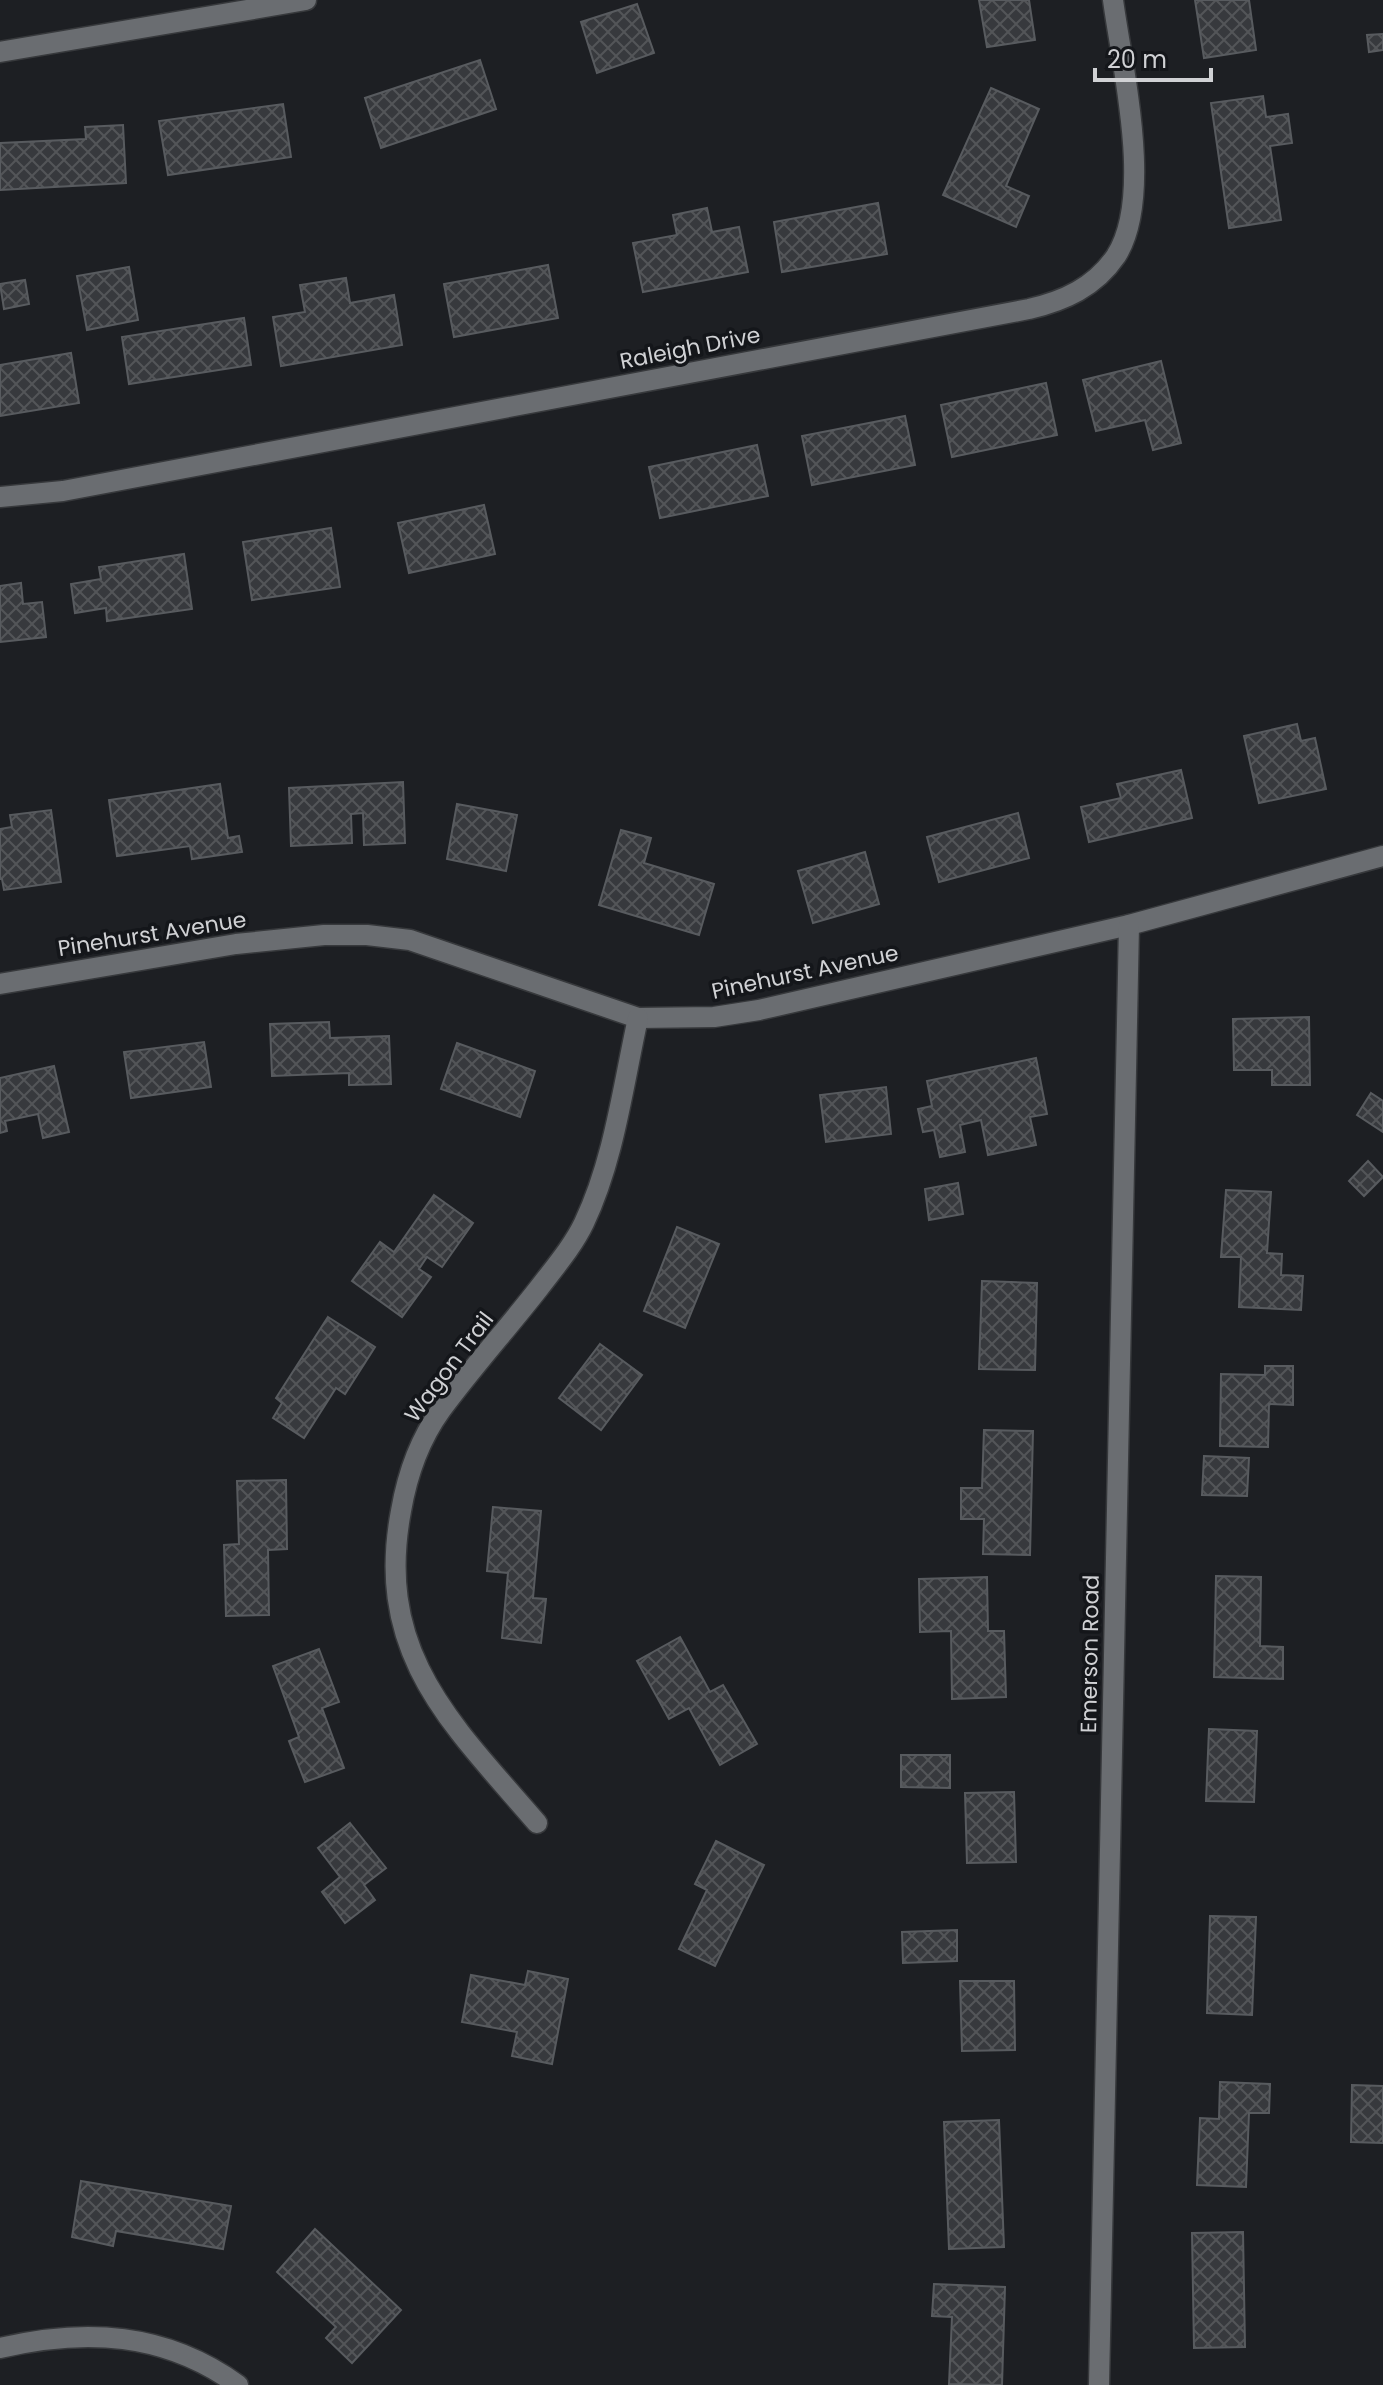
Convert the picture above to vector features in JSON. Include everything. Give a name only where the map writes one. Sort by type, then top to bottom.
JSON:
[{"type":"street","points":[[0,52],[197,10],[306,0]]},
{"type":"street","name":"Raleigh Drive","points":[[0,497],[79,488],[1029,309],[1076,294],[1095,279],[1116,255],[1126,233],[1132,204],[1131,130],[1113,0]]},
{"type":"street","name":"Pinehurst Avenue","points":[[0,984],[236,944],[324,935],[367,935],[410,940],[638,1018],[714,1017],[759,1010],[1129,925],[1383,856]]},
{"type":"street","name":"Emerson Road","points":[[1099,2385],[1129,925]]},
{"type":"street","name":"Wagon Trail","points":[[537,1823],[437,1703],[415,1663],[403,1628],[396,1588],[396,1534],[405,1491],[419,1448],[439,1413],[557,1266],[583,1225],[602,1179],[638,1018]]},
{"type":"street","points":[[0,2348],[63,2336],[105,2336],[146,2342],[186,2355],[238,2385]]},
{"type":"building","points":[[979,0],[1029,0],[1035,40],[987,47]]},
{"type":"building","points":[[1195,0],[1249,0],[1256,50],[1204,58]]},
{"type":"building","points":[[637,4],[654,53],[597,73],[581,22]]},
{"type":"building","points":[[1383,34],[1383,50],[1369,52],[1367,35]]},
{"type":"building","points":[[480,60],[496,109],[381,148],[365,98]]},
{"type":"building","points":[[991,88],[1039,109],[1006,186],[1029,196],[1016,227],[943,195]]},
{"type":"building","points":[[1263,96],[1266,117],[1288,114],[1292,143],[1270,146],[1281,220],[1229,228],[1211,103]]},
{"type":"building","points":[[283,104],[291,157],[168,175],[159,121]]},
{"type":"building","points":[[123,125],[126,183],[0,190],[0,143],[86,139],[85,127]]},
{"type":"building","points":[[878,203],[887,254],[782,272],[774,222]]},
{"type":"building","points":[[707,208],[712,232],[739,227],[748,272],[643,292],[633,243],[677,235],[673,215]]},
{"type":"building","points":[[548,265],[558,318],[454,337],[444,284]]},
{"type":"building","points":[[129,267],[138,320],[87,330],[77,276]]},
{"type":"building","points":[[346,278],[350,303],[394,295],[402,345],[281,366],[273,317],[305,312],[300,285]]},
{"type":"building","points":[[25,280],[29,304],[4,309],[0,284]]},
{"type":"building","points":[[244,318],[251,365],[129,384],[122,337]]},
{"type":"building","points":[[71,353],[79,403],[0,416],[0,365]]},
{"type":"building","points":[[1161,361],[1181,443],[1153,450],[1145,420],[1096,431],[1083,380]]},
{"type":"building","points":[[1046,383],[1057,435],[952,457],[941,405]]},
{"type":"building","points":[[905,416],[915,465],[812,485],[802,436]]},
{"type":"building","points":[[757,445],[768,496],[660,518],[649,467]]},
{"type":"building","points":[[484,505],[495,554],[409,573],[398,523]]},
{"type":"building","points":[[331,528],[340,587],[252,600],[243,542]]},
{"type":"building","points":[[184,554],[192,609],[107,621],[106,608],[75,613],[71,584],[101,579],[99,567]]},
{"type":"building","points":[[21,583],[23,604],[42,602],[46,637],[0,642],[0,586]]},
{"type":"building","points":[[1297,724],[1301,741],[1315,738],[1326,789],[1259,803],[1244,736]]},
{"type":"building","points":[[1181,770],[1192,818],[1089,842],[1081,807],[1121,798],[1117,784]]},
{"type":"building","points":[[403,782],[405,843],[364,845],[363,813],[351,814],[352,843],[291,846],[289,788]]},
{"type":"building","points":[[220,784],[228,838],[239,836],[242,852],[192,859],[190,846],[117,856],[109,800]]},
{"type":"building","points":[[457,804],[517,815],[506,871],[447,859]]},
{"type":"building","points":[[51,810],[61,882],[4,890],[0,879],[0,829],[12,827],[10,815]]},
{"type":"building","points":[[1018,813],[1029,858],[939,882],[927,837]]},
{"type":"building","points":[[621,830],[651,838],[644,863],[714,884],[699,935],[599,905]]},
{"type":"building","points":[[865,852],[879,904],[813,923],[798,871]]},
{"type":"building","points":[[1309,1017],[1310,1085],[1272,1085],[1272,1070],[1234,1070],[1233,1019]]},
{"type":"building","points":[[329,1022],[330,1038],[389,1036],[391,1084],[349,1085],[349,1073],[272,1076],[270,1024]]},
{"type":"building","points":[[204,1042],[211,1087],[131,1098],[124,1052]]},
{"type":"building","points":[[457,1043],[535,1071],[520,1117],[441,1089]]},
{"type":"building","points":[[1036,1058],[1047,1114],[1030,1117],[1036,1145],[988,1155],[981,1120],[960,1125],[965,1152],[940,1157],[934,1130],[923,1132],[918,1109],[932,1106],[927,1081]]},
{"type":"building","points":[[54,1066],[69,1132],[43,1138],[38,1114],[5,1121],[7,1131],[0,1133],[0,1078]]},
{"type":"building","points":[[886,1087],[891,1134],[826,1142],[820,1095]]},
{"type":"building","points":[[1371,1093],[1383,1101],[1383,1132],[1357,1115]]},
{"type":"building","points":[[1368,1161],[1383,1177],[1364,1196],[1349,1181]]},
{"type":"building","points":[[958,1183],[963,1214],[929,1220],[925,1189]]},
{"type":"building","points":[[1226,1190],[1271,1192],[1267,1253],[1282,1254],[1281,1275],[1303,1276],[1301,1310],[1239,1307],[1241,1257],[1221,1257]]},
{"type":"building","points":[[434,1195],[473,1223],[442,1267],[427,1257],[419,1269],[431,1277],[402,1317],[352,1281],[380,1242],[394,1252]]},
{"type":"building","points":[[677,1227],[719,1244],[685,1328],[644,1311]]},
{"type":"building","points":[[982,1281],[1037,1283],[1035,1370],[979,1369]]},
{"type":"building","points":[[328,1317],[375,1347],[345,1394],[336,1388],[304,1438],[273,1418],[282,1403],[276,1398]]},
{"type":"building","points":[[600,1344],[642,1375],[601,1430],[559,1398]]},
{"type":"building","points":[[1265,1366],[1293,1366],[1293,1405],[1269,1404],[1268,1447],[1220,1446],[1221,1374],[1265,1375]]},
{"type":"building","points":[[984,1430],[1033,1431],[1030,1555],[983,1554],[984,1519],[961,1519],[961,1488],[982,1488]]},
{"type":"building","points":[[1204,1456],[1249,1458],[1247,1496],[1202,1495]]},
{"type":"building","points":[[286,1480],[287,1549],[268,1550],[269,1615],[226,1616],[224,1545],[239,1544],[237,1481]]},
{"type":"building","points":[[493,1507],[541,1511],[533,1598],[546,1599],[541,1643],[502,1638],[508,1573],[487,1571]]},
{"type":"building","points":[[1216,1576],[1261,1577],[1260,1646],[1283,1647],[1283,1679],[1214,1677]]},
{"type":"building","points":[[987,1577],[988,1631],[1004,1631],[1006,1697],[952,1699],[951,1631],[920,1632],[919,1579]]},
{"type":"building","points":[[680,1637],[710,1692],[723,1685],[757,1744],[720,1765],[689,1708],[669,1719],[637,1661]]},
{"type":"building","points":[[319,1649],[339,1702],[322,1708],[344,1768],[305,1782],[289,1741],[299,1737],[273,1666]]},
{"type":"building","points":[[1209,1729],[1257,1731],[1254,1802],[1206,1801]]},
{"type":"building","points":[[901,1755],[950,1755],[950,1788],[901,1787]]},
{"type":"building","points":[[1014,1792],[1016,1862],[967,1863],[965,1793]]},
{"type":"building","points":[[350,1823],[386,1868],[364,1885],[375,1900],[345,1923],[322,1892],[340,1877],[318,1848]]},
{"type":"building","points":[[716,1841],[764,1865],[715,1966],[679,1949],[707,1890],[695,1884]]},
{"type":"building","points":[[1210,1916],[1256,1917],[1252,2015],[1207,2013]]},
{"type":"building","points":[[957,1930],[957,1961],[903,1963],[902,1932]]},
{"type":"building","points":[[528,1971],[568,1979],[552,2064],[512,2056],[517,2032],[462,2022],[471,1975],[525,1985]]},
{"type":"building","points":[[960,1981],[1014,1981],[1015,2050],[962,2051]]},
{"type":"building","points":[[1220,2082],[1270,2084],[1269,2113],[1249,2113],[1246,2187],[1197,2185],[1200,2118],[1219,2119]]},
{"type":"building","points":[[1352,2085],[1383,2086],[1383,2143],[1351,2142]]},
{"type":"building","points":[[999,2120],[1004,2247],[949,2249],[944,2122]]},
{"type":"building","points":[[81,2181],[231,2206],[223,2249],[116,2231],[113,2246],[72,2237]]},
{"type":"building","points":[[315,2229],[401,2310],[352,2363],[326,2338],[336,2327],[277,2272]]},
{"type":"building","points":[[1243,2232],[1245,2347],[1194,2348],[1192,2233]]},
{"type":"building","points":[[934,2284],[1005,2287],[1002,2385],[949,2384],[952,2317],[932,2316]]}]
